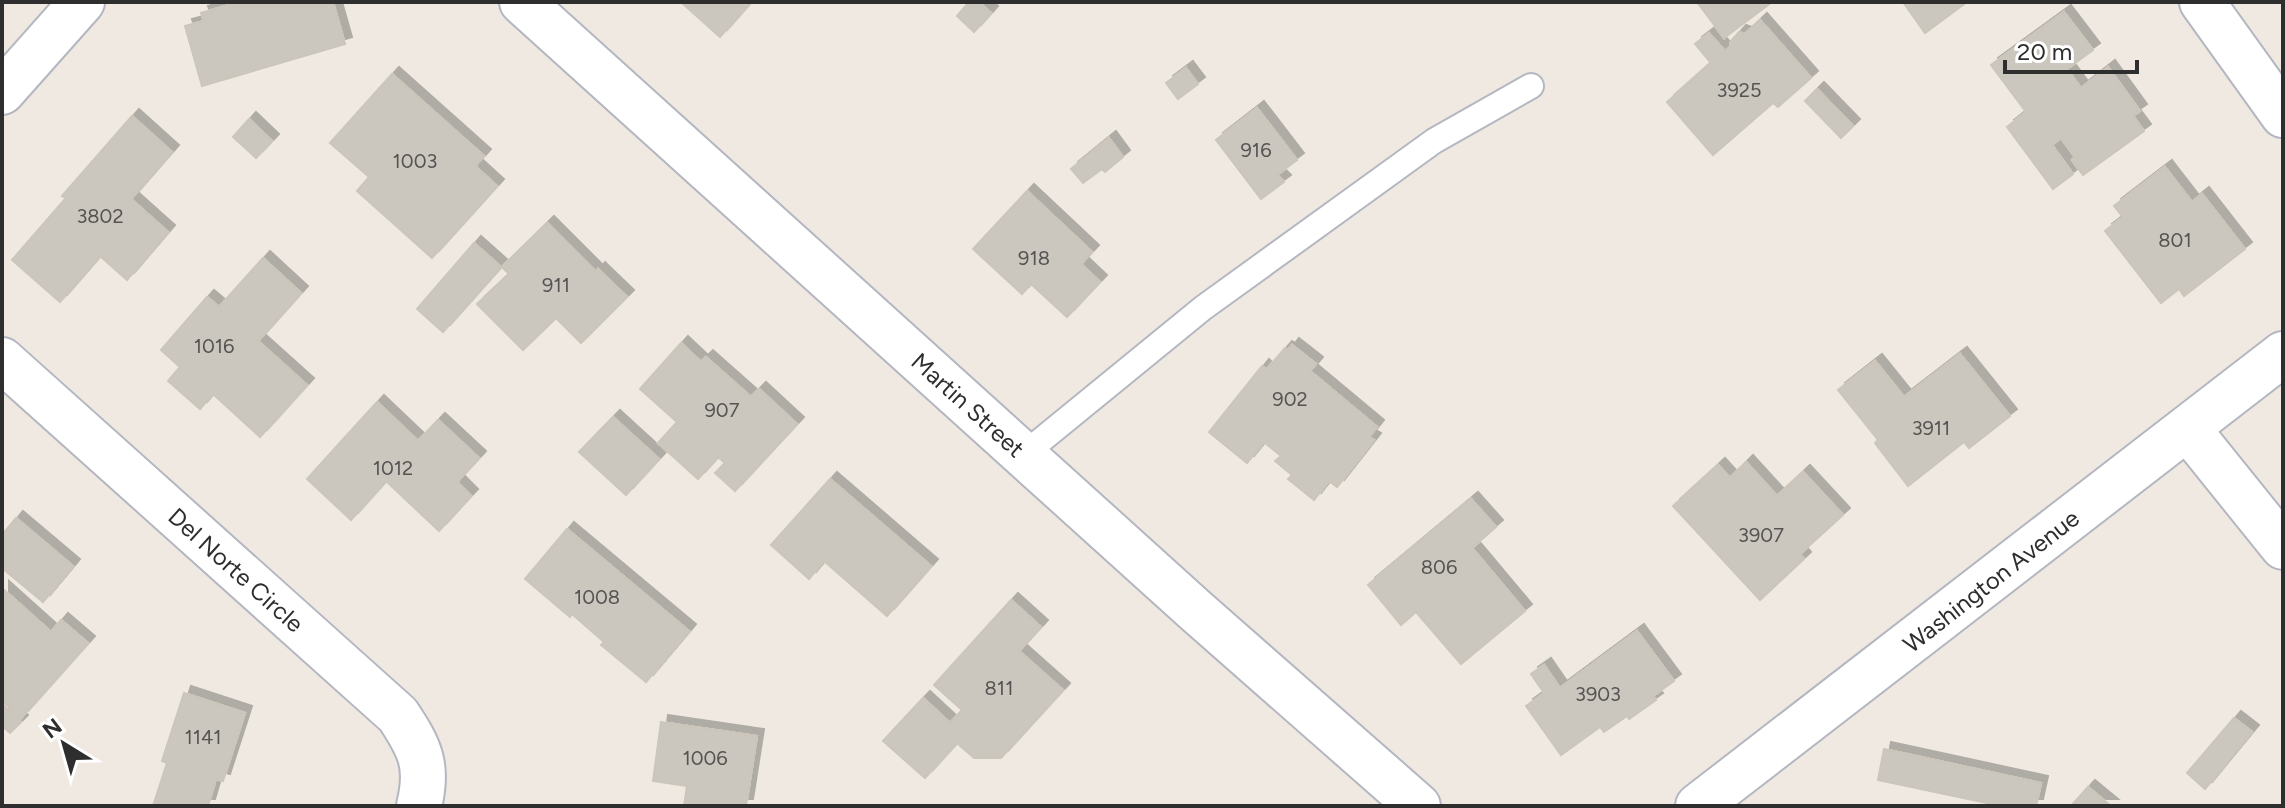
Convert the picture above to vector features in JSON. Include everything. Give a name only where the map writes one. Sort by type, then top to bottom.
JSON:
[{"type":"street","points":[[2,92],[82,2]]},
{"type":"street","name":"Martin Street","points":[[522,2],[1023,455],[1418,806]]},
{"type":"street","points":[[2202,2],[2283,115]]},
{"type":"street","name":"Washington Avenue","points":[[1698,806],[2283,354]]},
{"type":"street","name":"Del Norte Circle","points":[[2,360],[398,715],[412,737],[424,768],[419,806]]},
{"type":"street","points":[[2188,429],[2283,547]]},
{"type":"lane","points":[[1023,455],[1203,308],[1434,141],[1531,86]]},
{"type":"building","points":[[239,2],[333,2],[345,44],[202,86],[185,26],[204,21],[201,13]]},
{"type":"building","points":[[681,2],[751,2],[720,37]]},
{"type":"building","points":[[969,2],[979,2],[991,13],[974,32],[957,16]]},
{"type":"building","points":[[1697,2],[1772,2],[1724,38]]},
{"type":"building","points":[[1903,2],[1967,2],[1925,33]]},
{"type":"building","points":[[2064,12],[2093,50],[2067,69],[2081,88],[2108,67],[2140,111],[2133,116],[2144,131],[2083,175],[2061,138],[2052,145],[2073,174],[2053,189],[2007,127],[2026,112],[1991,65]]},
{"type":"building","points":[[1760,20],[1811,78],[1778,107],[1773,103],[1713,155],[1667,102],[1711,63],[1695,44],[1709,33],[1725,51],[1739,32],[1745,34]]},
{"type":"building","points":[[1186,68],[1198,84],[1178,99],[1166,83]]},
{"type":"building","points":[[392,74],[484,156],[475,166],[497,186],[432,258],[357,191],[369,177],[330,143]]},
{"type":"building","points":[[1817,89],[1853,126],[1841,138],[1805,101]]},
{"type":"building","points":[[1257,108],[1297,160],[1277,175],[1284,182],[1261,199],[1216,140]]},
{"type":"building","points":[[132,116],[172,152],[131,199],[168,232],[127,280],[100,256],[60,302],[12,260],[66,198],[62,196]]},
{"type":"building","points":[[249,119],[272,141],[256,158],[233,137]]},
{"type":"building","points":[[1109,138],[1123,157],[1105,172],[1102,169],[1083,183],[1071,169]]},
{"type":"building","points":[[2165,167],[2192,202],[2202,194],[2245,249],[2184,296],[2179,289],[2161,303],[2105,231],[2123,217],[2114,206]]},
{"type":"building","points":[[1027,191],[1092,252],[1081,264],[1100,282],[1067,317],[1031,284],[1022,294],[973,249]]},
{"type":"building","points":[[547,223],[596,272],[598,269],[627,297],[581,343],[556,318],[523,350],[477,304],[509,274],[502,267]]},
{"type":"building","points":[[474,243],[501,267],[443,332],[417,309]]},
{"type":"building","points":[[263,258],[301,293],[258,341],[307,385],[260,437],[213,394],[200,409],[168,381],[180,367],[161,350],[207,297],[219,307]]},
{"type":"building","points":[[681,343],[701,362],[706,357],[751,397],[759,389],[797,424],[735,491],[715,473],[725,463],[718,457],[698,479],[658,443],[677,422],[640,389]]},
{"type":"building","points":[[1292,345],[1316,364],[1310,371],[1377,427],[1369,437],[1374,440],[1337,487],[1329,481],[1314,500],[1288,479],[1292,475],[1275,461],[1281,456],[1264,442],[1247,463],[1209,432],[1262,366],[1266,370],[1285,348],[1288,350]]},
{"type":"building","points":[[1960,354],[2010,416],[1969,448],[1964,442],[1908,486],[1875,443],[1878,440],[1838,390],[1875,361],[1904,397]]},
{"type":"building","points":[[377,402],[418,441],[438,420],[479,458],[457,482],[471,496],[439,531],[386,481],[351,520],[307,479]]},
{"type":"building","points":[[613,417],[659,459],[626,495],[579,452]]},
{"type":"building","points":[[1746,462],[1777,496],[1803,472],[1843,515],[1800,554],[1804,559],[1760,600],[1673,506],[1718,465],[1730,478]]},
{"type":"building","points":[[830,479],[931,566],[887,616],[824,561],[809,579],[771,545]]},
{"type":"building","points":[[1471,499],[1496,527],[1472,548],[1525,611],[1461,664],[1416,612],[1401,625],[1368,585]]},
{"type":"building","points":[[16,518],[73,566],[43,602],[2,568],[2,535]]},
{"type":"building","points":[[567,529],[689,631],[646,682],[601,645],[604,642],[572,614],[570,617],[525,579]]},
{"type":"building","points":[[2,588],[51,632],[61,620],[88,643],[21,718],[2,701]]},
{"type":"building","points":[[1011,600],[1041,627],[1019,651],[1063,690],[1001,758],[974,758],[957,743],[925,778],[883,741],[923,698],[950,723],[962,710],[934,685]]},
{"type":"building","points":[[1637,631],[1674,681],[1653,696],[1656,700],[1629,719],[1627,716],[1604,732],[1600,727],[1561,755],[1526,706],[1544,693],[1531,674],[1544,665],[1560,688]]},
{"type":"building","points":[[184,693],[245,713],[223,781],[216,779],[208,806],[153,806],[167,763],[162,761]]},
{"type":"building","points":[[2,704],[21,722],[10,733],[2,726]]},
{"type":"building","points":[[2234,718],[2252,732],[2205,789],[2187,773]]},
{"type":"building","points":[[661,722],[757,736],[746,806],[684,806],[687,786],[653,781]]},
{"type":"building","points":[[1884,749],[2041,783],[2036,806],[2001,806],[1878,780]]},
{"type":"building","points":[[2088,787],[2111,806],[2071,806]]}]
